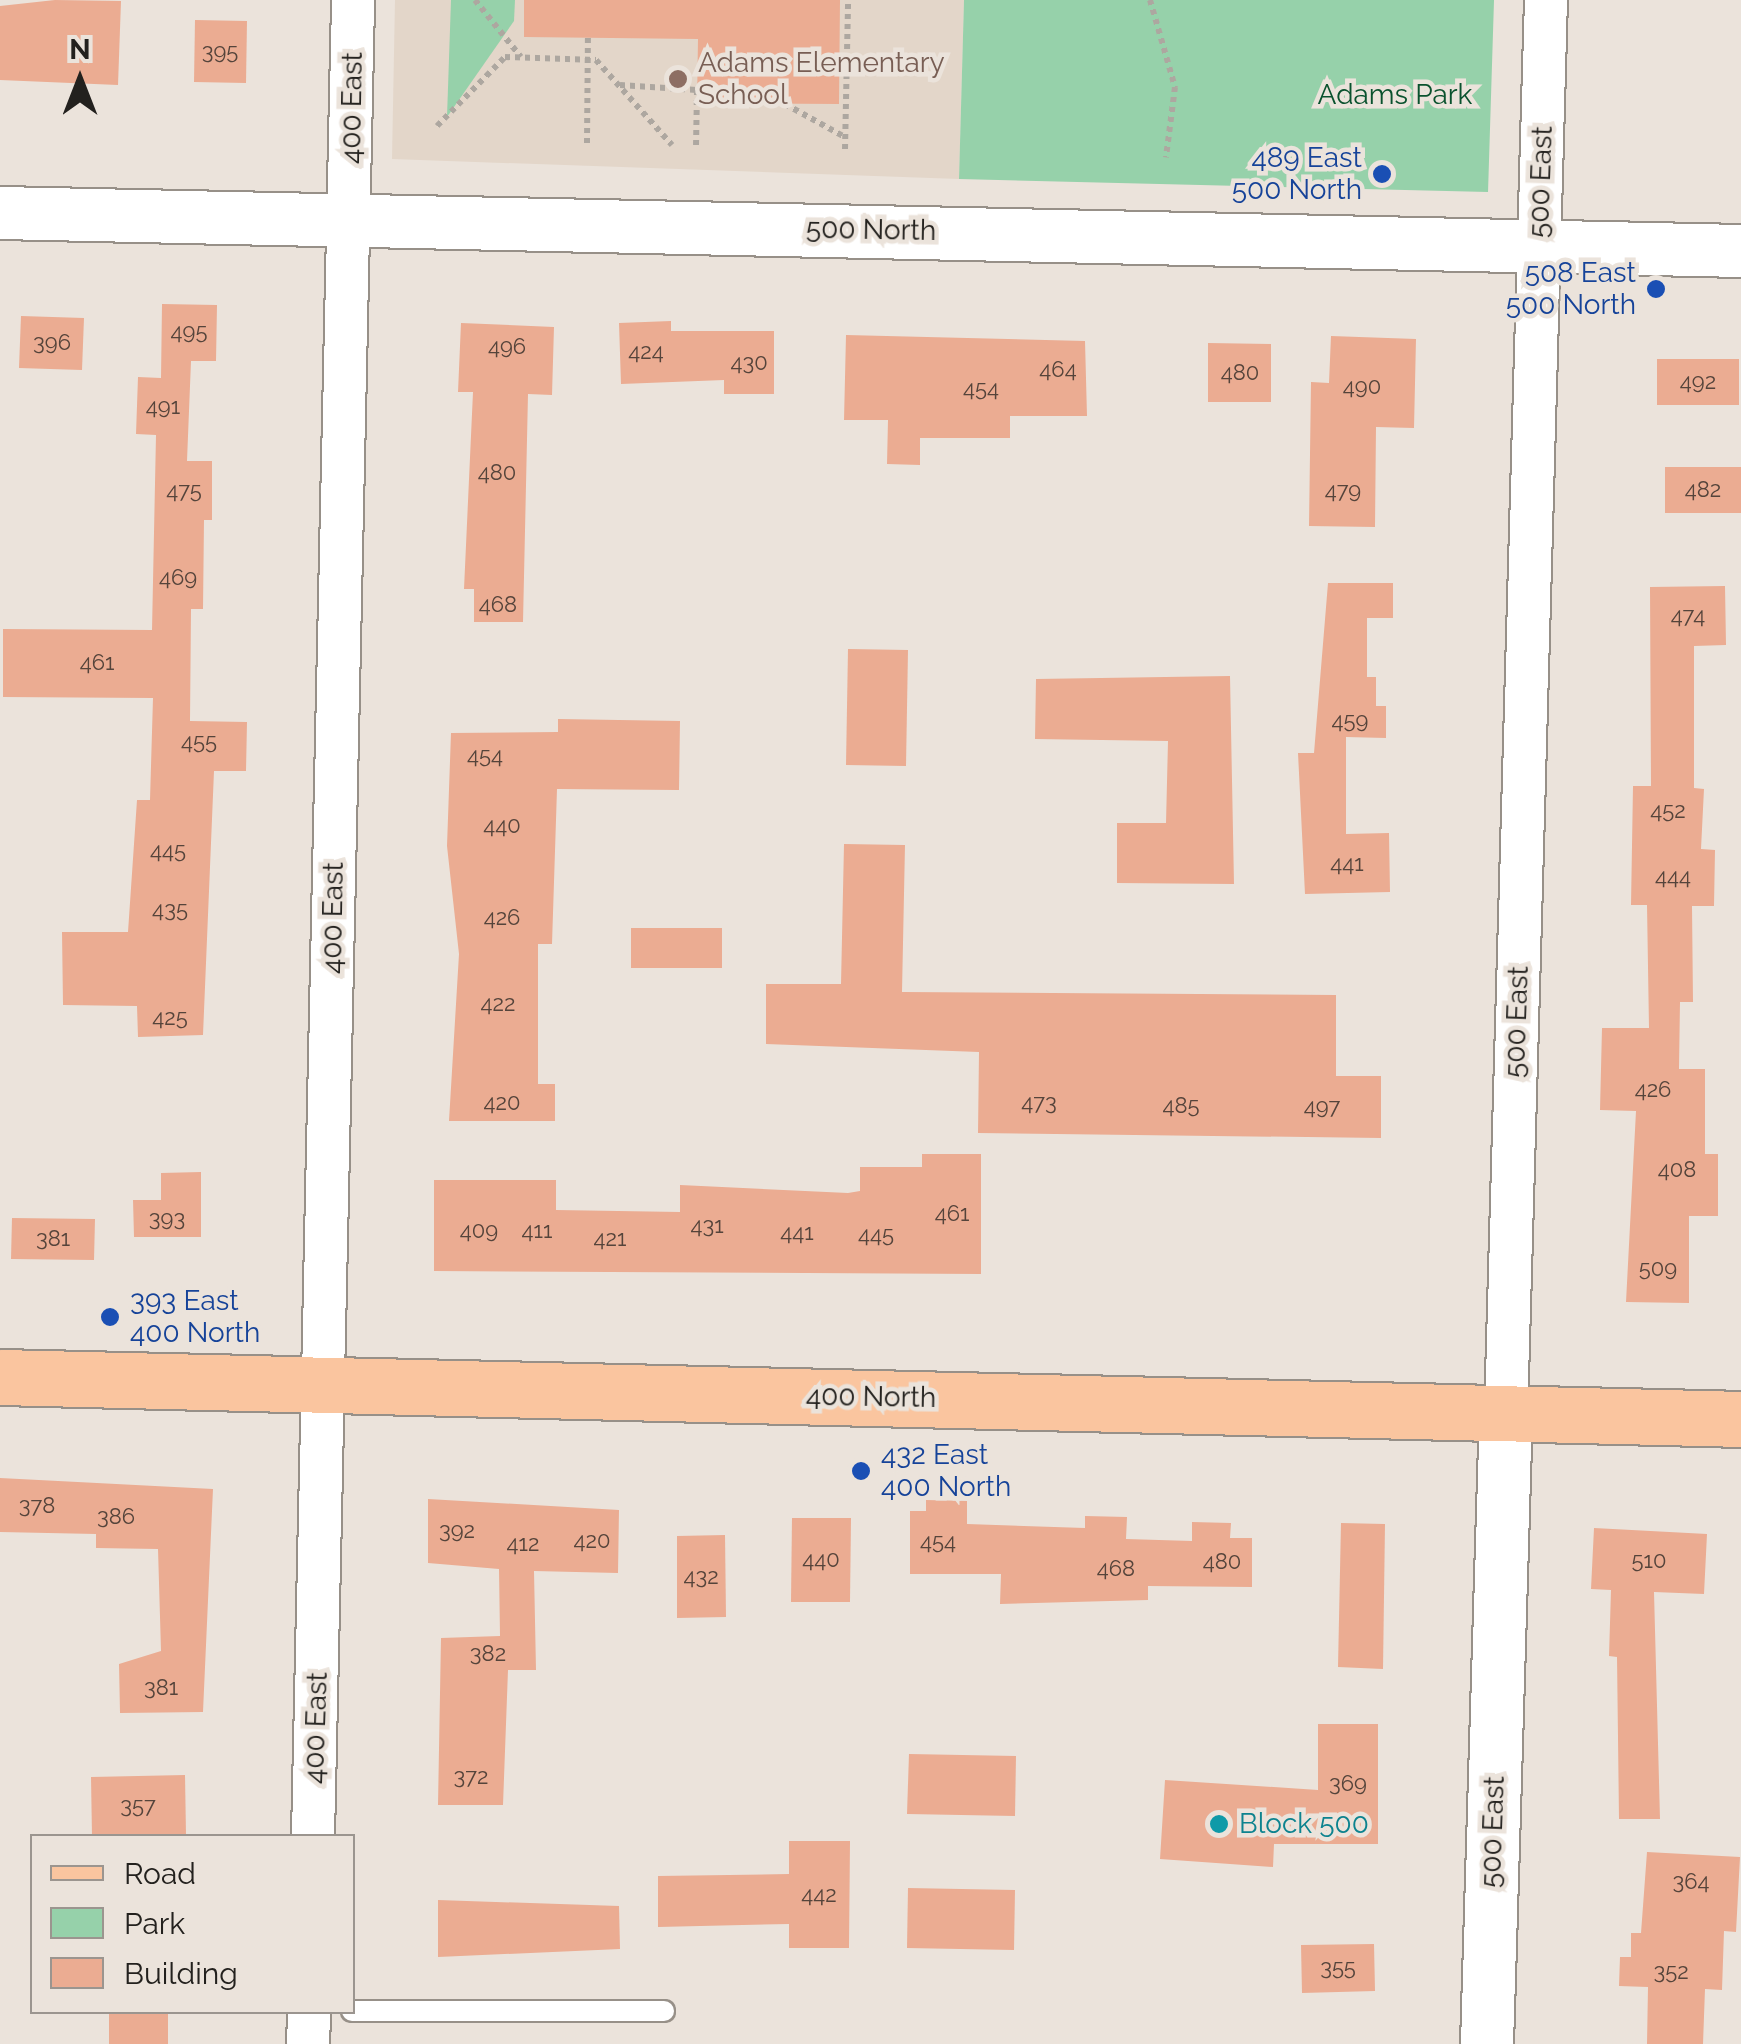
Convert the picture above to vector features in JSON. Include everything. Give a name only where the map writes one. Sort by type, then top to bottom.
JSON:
[{"type":"main road","name":"400 North","points":[[0,1376],[1741,1419]]},
{"type":"street","name":"400 East","points":[[314,1834],[353,0]]},
{"type":"street","name":"500 East","points":[[1487,2044],[1546,0]]},
{"type":"street","name":"500 North","points":[[0,213],[1741,250]]},
{"type":"street","points":[[308,2044],[309,2014]]},
{"type":"lane","points":[[355,2011],[664,2011]]},
{"type":"path","points":[[474,0],[522,58]]},
{"type":"path","points":[[845,149],[848,0]]},
{"type":"path","points":[[1150,0],[1175,87],[1166,157]]},
{"type":"path","points":[[587,143],[588,37]]},
{"type":"path","points":[[437,126],[505,56],[588,60],[618,85],[672,145]]},
{"type":"path","points":[[618,85],[697,90],[696,145]]},
{"type":"path","points":[[785,104],[845,137]]},
{"type":"shaded area","name":"Adams Elementary School","points":[[395,0],[964,0],[959,179],[392,159]]},
{"type":"green space","points":[[451,0],[515,0],[514,21],[447,117]]},
{"type":"green space","name":"Adams Park","points":[[964,0],[1494,0],[1488,192],[959,179]]},
{"type":"building","points":[[55,0],[121,1],[118,85],[0,80],[0,6]]},
{"type":"building","points":[[524,0],[840,0],[839,104],[697,103],[698,39],[524,37]]},
{"type":"building","points":[[195,20],[247,21],[246,83],[194,82]]},
{"type":"building","points":[[162,304],[217,305],[216,361],[191,361],[187,461],[212,461],[212,520],[204,520],[203,609],[191,609],[190,721],[247,722],[246,771],[214,771],[203,1035],[138,1037],[137,1006],[63,1005],[62,932],[128,932],[137,800],[150,800],[153,698],[3,697],[3,629],[152,630],[156,435],[136,434],[138,377],[161,378]]},
{"type":"building","points":[[21,316],[84,318],[82,370],[19,368]]},
{"type":"building","points":[[671,321],[671,331],[774,331],[774,394],[724,394],[724,380],[621,384],[619,323]]},
{"type":"building","points":[[461,323],[554,327],[552,395],[528,394],[523,622],[474,622],[474,589],[464,589],[473,392],[458,392]]},
{"type":"building","points":[[846,335],[1085,341],[1087,416],[1010,416],[1010,438],[920,438],[920,465],[887,464],[888,420],[844,420]]},
{"type":"building","points":[[1331,336],[1416,339],[1414,428],[1376,427],[1375,527],[1309,526],[1311,382],[1329,383]]},
{"type":"building","points":[[1208,343],[1271,344],[1271,402],[1208,402]]},
{"type":"building","points":[[1657,359],[1739,359],[1739,405],[1657,405]]},
{"type":"building","points":[[1665,467],[1741,467],[1741,513],[1665,513]]},
{"type":"building","points":[[1328,583],[1393,583],[1393,618],[1367,618],[1367,677],[1376,677],[1376,706],[1386,706],[1386,738],[1346,737],[1346,834],[1389,833],[1390,892],[1305,894],[1298,753],[1314,753]]},
{"type":"building","points":[[1725,586],[1726,645],[1694,646],[1694,788],[1704,789],[1701,849],[1715,850],[1714,906],[1692,906],[1693,1002],[1680,1002],[1679,1069],[1705,1069],[1705,1154],[1718,1154],[1718,1216],[1689,1216],[1689,1303],[1626,1302],[1636,1111],[1600,1110],[1602,1028],[1649,1028],[1647,905],[1631,905],[1633,786],[1651,786],[1650,587]]},
{"type":"building","points":[[848,649],[908,650],[906,766],[846,765]]},
{"type":"building","points":[[1230,676],[1234,884],[1117,883],[1117,823],[1166,823],[1168,741],[1035,739],[1036,679]]},
{"type":"building","points":[[558,719],[680,721],[679,790],[557,789],[552,944],[538,944],[538,1084],[555,1084],[555,1121],[449,1121],[459,954],[447,846],[451,733],[558,732]]},
{"type":"building","points":[[844,844],[905,845],[902,992],[1336,995],[1336,1076],[1381,1076],[1381,1138],[978,1133],[979,1052],[766,1044],[766,984],[841,984]]},
{"type":"building","points":[[631,928],[722,928],[722,968],[631,968]]},
{"type":"building","points":[[922,1154],[981,1154],[981,1274],[434,1271],[434,1180],[556,1180],[556,1210],[680,1212],[680,1185],[848,1193],[860,1191],[860,1167],[922,1167]]},
{"type":"building","points":[[201,1172],[201,1237],[134,1237],[133,1200],[161,1200],[161,1173]]},
{"type":"building","points":[[12,1218],[95,1219],[94,1260],[11,1259]]},
{"type":"building","points":[[0,1478],[213,1489],[203,1712],[120,1713],[119,1664],[161,1651],[158,1549],[96,1548],[96,1534],[0,1532]]},
{"type":"building","points":[[428,1499],[619,1510],[618,1573],[534,1571],[536,1670],[508,1670],[503,1805],[438,1805],[441,1638],[500,1636],[499,1569],[428,1563]]},
{"type":"building","points":[[926,1500],[967,1501],[967,1524],[1085,1528],[1085,1516],[1127,1517],[1126,1539],[1192,1541],[1192,1522],[1231,1523],[1230,1538],[1252,1538],[1252,1587],[1148,1586],[1148,1600],[1000,1604],[1001,1574],[910,1574],[910,1511],[926,1511]]},
{"type":"building","points":[[792,1518],[851,1518],[850,1602],[791,1602]]},
{"type":"building","points":[[1341,1523],[1385,1524],[1383,1669],[1338,1667]]},
{"type":"building","points":[[1594,1528],[1707,1534],[1704,1594],[1654,1592],[1660,1819],[1619,1819],[1617,1657],[1609,1656],[1611,1590],[1591,1589]]},
{"type":"building","points":[[725,1535],[726,1617],[677,1618],[677,1536]]},
{"type":"building","points":[[1318,1724],[1378,1724],[1378,1844],[1274,1844],[1273,1867],[1160,1859],[1165,1780],[1318,1790]]},
{"type":"building","points":[[909,1754],[1016,1756],[1015,1816],[907,1814]]},
{"type":"building","points":[[185,1775],[186,1834],[92,1834],[91,1777]]},
{"type":"building","points":[[789,1841],[850,1841],[849,1948],[789,1948],[789,1924],[658,1927],[658,1876],[789,1874]]},
{"type":"building","points":[[1647,1852],[1740,1857],[1736,1932],[1724,1931],[1722,1990],[1705,1989],[1703,2044],[1647,2044],[1648,1987],[1619,1986],[1620,1957],[1631,1957],[1631,1933],[1641,1933]]},
{"type":"building","points":[[908,1888],[1015,1890],[1014,1950],[907,1948]]},
{"type":"building","points":[[438,1900],[619,1906],[620,1949],[438,1957]]},
{"type":"building","points":[[1374,1944],[1375,1991],[1302,1993],[1301,1945]]},
{"type":"building","points":[[109,2014],[168,2014],[168,2044],[109,2044]]},
{"type":"place","name":"Adams Elementary School","points":[[678,79]]},
{"type":"place","name":"489 East 500 North","points":[[1382,174]]},
{"type":"place","name":"508 East 500 North","points":[[1656,289]]},
{"type":"place","name":"393 East 400 North","points":[[110,1317]]},
{"type":"place","name":"432 East 400 North","points":[[861,1471]]},
{"type":"place","name":"Block 500","points":[[1219,1824]]}]
